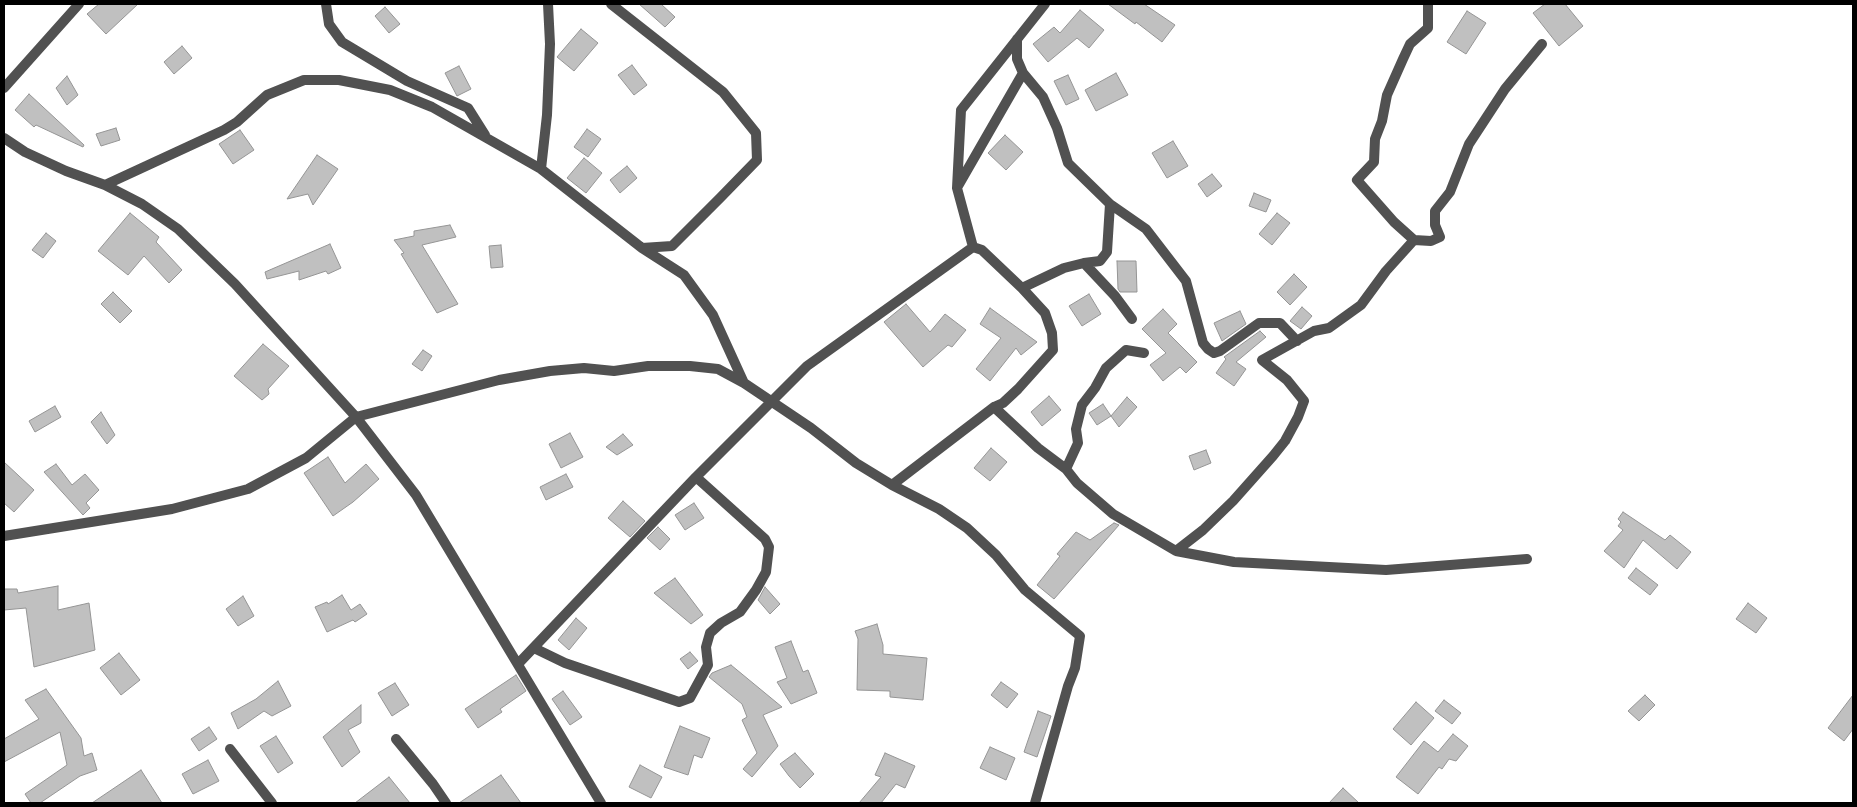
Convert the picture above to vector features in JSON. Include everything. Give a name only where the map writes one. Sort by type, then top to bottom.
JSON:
[{"type":"street","points":[[4,88],[79,4]]},
{"type":"street","points":[[326,4],[329,24],[342,42],[407,81],[468,108],[487,138]]},
{"type":"street","points":[[541,169],[547,115],[550,44],[548,4]]},
{"type":"street","points":[[611,4],[723,92],[756,133],[758,160],[679,240],[672,246],[642,248]]},
{"type":"street","points":[[973,247],[957,188],[961,110],[1045,4]]},
{"type":"street","points":[[1428,4],[1428,28],[1410,44],[1387,95],[1382,120],[1375,139],[1374,162],[1357,180],[1394,222],[1414,240],[1431,241],[1440,237],[1435,212],[1450,192],[1469,144],[1505,89],[1542,44]]},
{"type":"street","points":[[1017,38],[1017,59],[1023,73],[1043,97],[1057,128],[1068,163],[1110,204],[1146,229],[1186,281],[1203,343],[1208,349],[1214,353],[1220,352],[1259,323],[1280,322],[1297,341]]},
{"type":"street","points":[[957,188],[1023,73]]},
{"type":"street","points":[[105,185],[224,130],[237,122],[267,95],[304,80],[339,80],[390,90],[432,106],[541,169],[642,248],[684,275],[713,315],[744,383]]},
{"type":"street","points":[[4,138],[25,152],[66,171],[105,185],[142,204],[178,229],[235,284],[356,417],[416,496],[601,803]]},
{"type":"street","points":[[1022,288],[1064,268],[1100,261],[1107,252],[1110,204]]},
{"type":"street","points":[[1176,551],[1203,530],[1233,501],[1285,441],[1298,417],[1304,401],[1287,380],[1262,360],[1314,332],[1329,328],[1361,305],[1386,271],[1414,240]]},
{"type":"street","points":[[892,485],[1003,403],[1053,350],[1052,333],[1045,313],[982,250],[973,247]]},
{"type":"street","points":[[518,664],[770,401],[806,366],[973,247]]},
{"type":"street","points":[[1084,263],[1115,296],[1132,319]]},
{"type":"street","points":[[1066,469],[1078,444],[1076,429],[1082,405],[1095,388],[1106,368],[1126,350],[1144,353]]},
{"type":"street","points":[[4,536],[172,510],[248,489],[306,458],[356,417],[499,380],[550,371],[584,368],[614,370],[648,366],[690,366],[718,369],[744,383],[892,485],[939,509],[967,528],[996,555],[1025,590],[1080,636],[1075,668],[1068,686],[1035,803]]},
{"type":"street","points":[[994,408],[1038,448],[1066,469],[1077,483],[1113,514],[1176,551],[1234,562],[1386,570],[1527,559]]},
{"type":"street","points":[[534,648],[565,663],[679,702],[690,698],[708,665],[706,647],[710,633],[740,612],[756,590],[766,572],[769,547],[765,539],[696,478]]},
{"type":"street","points":[[396,739],[446,803]]},
{"type":"street","points":[[230,749],[272,803]]},
{"type":"building","points":[[99,4],[138,4],[106,34],[87,14]]},
{"type":"building","points":[[639,4],[661,4],[675,17],[665,27]]},
{"type":"building","points":[[1108,4],[1144,4],[1175,25],[1162,42]]},
{"type":"building","points":[[1545,4],[1565,4],[1583,26],[1559,46],[1533,13]]},
{"type":"building","points":[[385,7],[400,24],[389,33],[375,16]]},
{"type":"building","points":[[1080,10],[1104,30],[1089,48],[1077,38],[1048,62],[1033,44],[1054,27],[1060,33]]},
{"type":"building","points":[[1467,11],[1486,23],[1466,54],[1447,42]]},
{"type":"building","points":[[581,29],[598,43],[574,71],[557,57]]},
{"type":"building","points":[[182,46],[192,58],[174,74],[164,62]]},
{"type":"building","points":[[632,65],[647,85],[634,95],[618,75]]},
{"type":"building","points":[[459,66],[471,89],[457,96],[445,73]]},
{"type":"building","points":[[1116,73],[1128,95],[1096,111],[1085,90]]},
{"type":"building","points":[[1068,75],[1079,99],[1066,105],[1054,81]]},
{"type":"building","points":[[67,76],[78,95],[67,105],[56,88]]},
{"type":"building","points":[[29,94],[84,145],[83,147],[36,125],[34,127],[15,110]]},
{"type":"building","points":[[116,128],[120,140],[101,146],[96,134]]},
{"type":"building","points":[[587,129],[601,139],[588,157],[574,147]]},
{"type":"building","points":[[240,130],[254,150],[233,164],[219,144]]},
{"type":"building","points":[[1005,135],[1023,152],[1006,170],[988,153]]},
{"type":"building","points":[[1173,141],[1188,166],[1167,178],[1152,153]]},
{"type":"building","points":[[317,155],[338,169],[313,205],[308,194],[287,199]]},
{"type":"building","points":[[584,158],[602,173],[586,193],[567,178]]},
{"type":"building","points":[[627,166],[637,178],[620,193],[610,180]]},
{"type":"building","points":[[1212,174],[1222,186],[1207,197],[1198,184]]},
{"type":"building","points":[[1254,193],[1271,200],[1266,212],[1249,206]]},
{"type":"building","points":[[130,213],[159,237],[156,242],[182,270],[169,283],[144,256],[128,275],[98,251]]},
{"type":"building","points":[[1277,213],[1290,223],[1272,245],[1259,234]]},
{"type":"building","points":[[450,225],[456,237],[422,245],[458,304],[437,313],[401,254],[404,253],[394,240],[414,236],[414,231]]},
{"type":"building","points":[[46,233],[56,241],[43,258],[32,250]]},
{"type":"building","points":[[330,244],[341,268],[328,274],[326,271],[299,280],[299,271],[267,279],[265,272]]},
{"type":"building","points":[[501,245],[503,267],[491,268],[489,246]]},
{"type":"building","points":[[1117,261],[1136,261],[1137,292],[1120,292],[1118,289]]},
{"type":"building","points":[[1294,274],[1307,287],[1290,305],[1277,292]]},
{"type":"building","points":[[113,292],[132,311],[120,323],[101,304]]},
{"type":"building","points":[[1089,294],[1101,314],[1082,326],[1069,306]]},
{"type":"building","points":[[906,304],[930,332],[945,314],[966,330],[952,347],[948,345],[923,367],[884,322]]},
{"type":"building","points":[[1302,307],[1312,316],[1301,329],[1290,321]]},
{"type":"building","points":[[990,308],[1037,342],[1021,355],[1016,348],[990,381],[976,369],[1001,338],[980,324]]},
{"type":"building","points":[[1163,309],[1177,324],[1168,333],[1197,362],[1186,373],[1180,367],[1163,381],[1150,365],[1166,353],[1142,329]]},
{"type":"building","points":[[1240,311],[1246,324],[1222,341],[1214,323]]},
{"type":"building","points":[[1260,331],[1266,337],[1236,362],[1246,369],[1234,386],[1216,373],[1226,359],[1224,357]]},
{"type":"building","points":[[263,344],[289,366],[268,389],[269,394],[262,400],[234,376]]},
{"type":"building","points":[[423,350],[432,356],[422,371],[412,364]]},
{"type":"building","points":[[1049,396],[1061,410],[1042,426],[1031,412]]},
{"type":"building","points":[[1127,397],[1137,407],[1119,427],[1111,416]]},
{"type":"building","points":[[1103,404],[1111,416],[1097,425],[1089,413]]},
{"type":"building","points":[[55,406],[61,417],[35,432],[29,421]]},
{"type":"building","points":[[101,412],[115,435],[107,444],[91,422]]},
{"type":"building","points":[[570,433],[583,457],[561,468],[549,444]]},
{"type":"building","points":[[623,434],[633,445],[617,455],[606,447]]},
{"type":"building","points":[[991,448],[1007,462],[990,481],[974,468]]},
{"type":"building","points":[[1206,450],[1211,463],[1194,470],[1189,456]]},
{"type":"building","points":[[328,457],[345,483],[366,464],[379,479],[353,502],[333,516],[304,473]]},
{"type":"building","points":[[4,462],[34,490],[14,512],[4,503]]},
{"type":"building","points":[[56,464],[72,485],[85,474],[99,490],[86,503],[90,508],[83,515],[44,472]]},
{"type":"building","points":[[566,474],[573,487],[546,500],[540,487]]},
{"type":"building","points":[[623,501],[645,521],[630,537],[608,518]]},
{"type":"building","points":[[694,503],[704,518],[685,530],[675,515]]},
{"type":"building","points":[[1623,512],[1665,540],[1670,535],[1691,552],[1677,569],[1643,540],[1624,568],[1604,551],[1623,530],[1618,526],[1621,522],[1618,519]]},
{"type":"building","points":[[1114,523],[1119,525],[1054,599],[1037,585],[1060,556],[1057,554],[1076,532],[1090,540]]},
{"type":"building","points":[[658,527],[670,539],[660,550],[647,538]]},
{"type":"building","points":[[1636,568],[1658,585],[1650,595],[1628,578]]},
{"type":"building","points":[[675,578],[703,615],[691,624],[654,593]]},
{"type":"building","points":[[58,586],[58,610],[89,603],[95,650],[34,667],[26,608],[4,610],[4,589],[17,589],[18,593]]},
{"type":"building","points":[[765,587],[780,604],[770,614],[758,600]]},
{"type":"building","points":[[342,595],[351,610],[360,604],[367,614],[355,622],[353,620],[327,632],[315,607],[327,602],[328,604]]},
{"type":"building","points":[[243,596],[254,616],[238,626],[226,609]]},
{"type":"building","points":[[1748,603],[1767,618],[1756,633],[1736,619]]},
{"type":"building","points":[[576,618],[587,628],[569,650],[558,640]]},
{"type":"building","points":[[877,624],[883,645],[883,654],[927,658],[923,700],[890,697],[890,691],[857,690],[858,639],[855,631]]},
{"type":"building","points":[[791,641],[803,672],[808,670],[817,693],[791,704],[777,682],[787,678],[775,647]]},
{"type":"building","points":[[690,652],[698,661],[688,669],[680,659]]},
{"type":"building","points":[[119,653],[140,680],[121,695],[100,668]]},
{"type":"building","points":[[731,665],[782,707],[763,715],[778,746],[752,777],[743,769],[757,753],[742,720],[747,717],[742,704],[709,677],[712,673]]},
{"type":"building","points":[[516,675],[526,691],[500,709],[502,712],[478,728],[465,709]]},
{"type":"building","points":[[278,681],[291,706],[272,716],[264,711],[238,729],[231,713],[256,699]]},
{"type":"building","points":[[1001,682],[1018,694],[1007,708],[991,695]]},
{"type":"building","points":[[395,683],[409,705],[392,716],[378,693]]},
{"type":"building","points":[[46,689],[81,738],[84,756],[92,753],[97,770],[80,776],[40,803],[31,803],[25,794],[67,765],[60,732],[4,762],[4,739],[39,719],[25,700]]},
{"type":"building","points":[[563,691],[582,717],[570,725],[552,699]]},
{"type":"building","points":[[1645,695],[1655,705],[1639,721],[1628,711]]},
{"type":"building","points":[[1853,695],[1853,729],[1844,741],[1828,728]]},
{"type":"building","points":[[1444,700],[1461,713],[1452,724],[1435,711]]},
{"type":"building","points":[[1416,702],[1434,718],[1411,745],[1393,729]]},
{"type":"building","points":[[361,705],[361,723],[348,730],[360,752],[342,767],[323,737]]},
{"type":"building","points":[[1038,711],[1051,716],[1037,757],[1024,752]]},
{"type":"building","points":[[680,726],[710,738],[702,758],[694,755],[688,775],[664,767]]},
{"type":"building","points":[[209,727],[217,739],[199,751],[191,739]]},
{"type":"building","points":[[1453,734],[1468,746],[1456,761],[1449,759],[1442,769],[1439,767],[1418,794],[1396,777],[1424,741],[1438,752]]},
{"type":"building","points":[[276,736],[293,763],[278,773],[260,746]]},
{"type":"building","points":[[990,747],[1015,758],[1006,780],[980,768]]},
{"type":"building","points":[[795,753],[814,774],[800,788],[780,764]]},
{"type":"building","points":[[885,753],[915,766],[905,788],[896,784],[881,803],[859,803],[881,777],[875,775]]},
{"type":"building","points":[[208,760],[219,781],[193,794],[182,774]]},
{"type":"building","points":[[640,765],[662,777],[651,798],[629,787]]},
{"type":"building","points":[[141,770],[162,803],[92,803]]},
{"type":"building","points":[[501,775],[521,803],[459,803]]},
{"type":"building","points":[[389,777],[410,803],[355,803]]},
{"type":"building","points":[[1343,788],[1359,803],[1329,803]]}]
